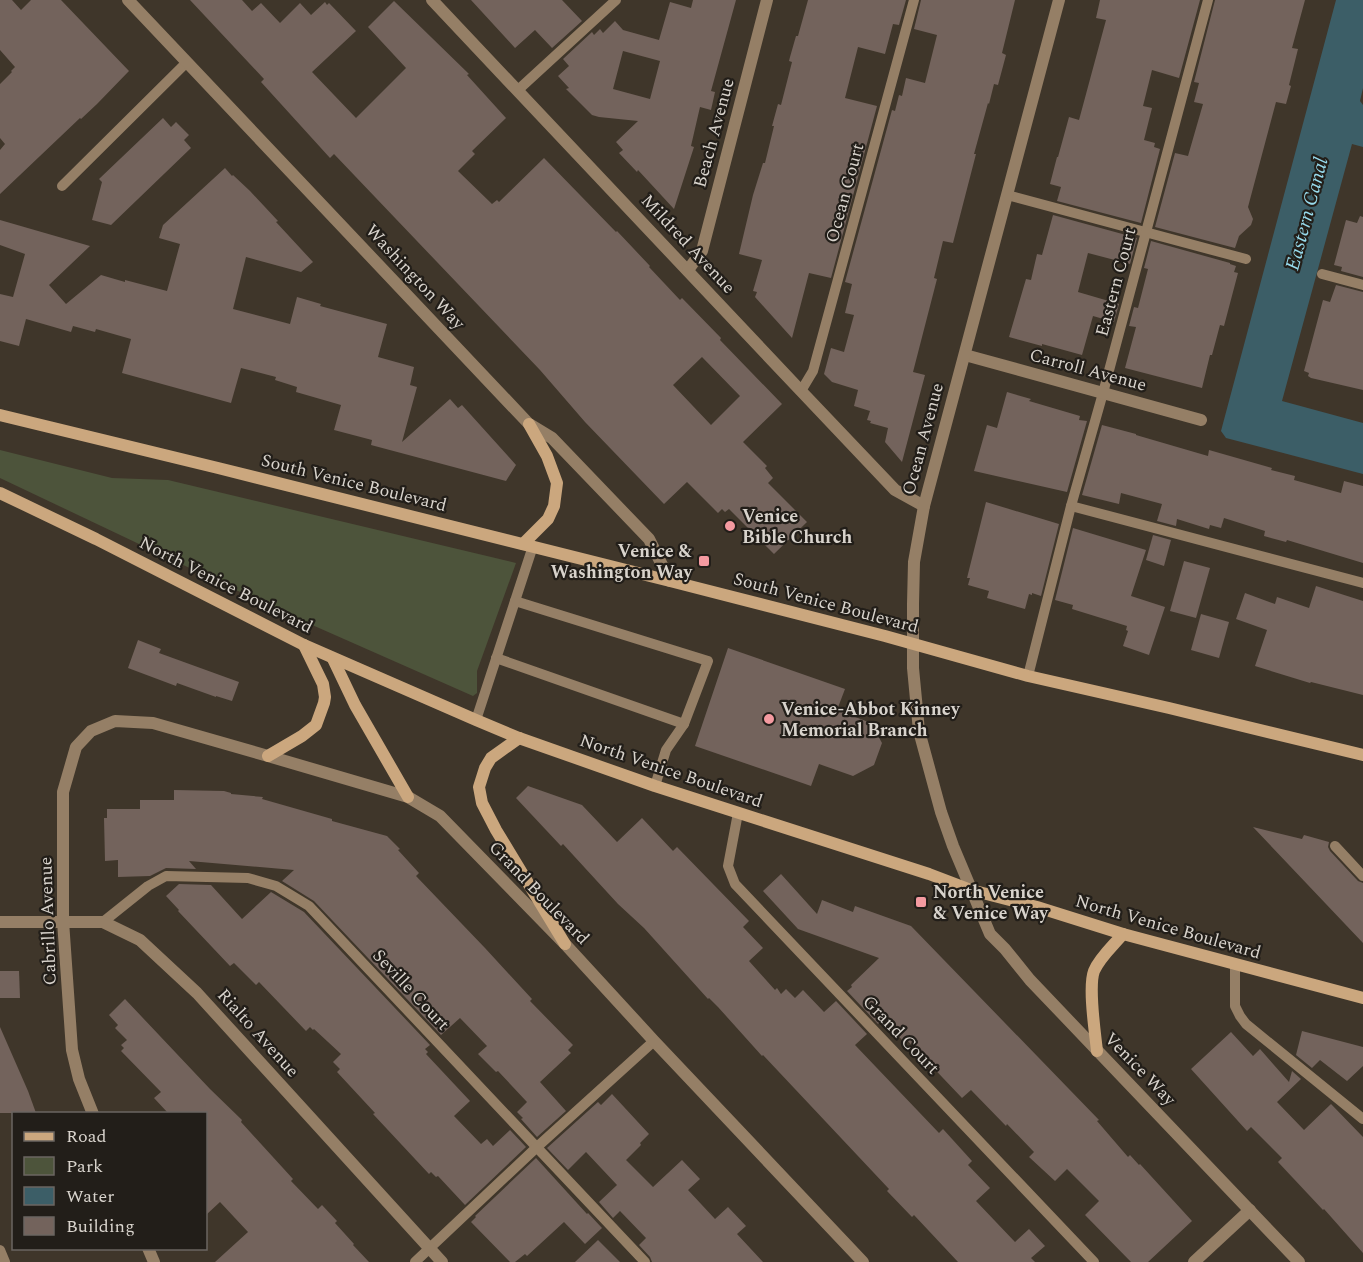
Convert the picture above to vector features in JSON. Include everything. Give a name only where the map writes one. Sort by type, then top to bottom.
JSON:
[{"type":"main road","name":"South Venice Boulevard","points":[[0,415],[670,581],[912,643],[1028,676],[1363,755]]},
{"type":"main road","points":[[528,545],[549,519],[554,506],[557,483],[547,456],[529,424]]},
{"type":"main road","name":"North Venice Boulevard","points":[[0,493],[304,645],[519,738],[655,786],[971,890],[1235,965],[1363,998]]},
{"type":"main road","points":[[268,756],[316,725],[324,703],[323,684],[304,645]]},
{"type":"main road","points":[[333,658],[355,705],[408,797]]},
{"type":"main road","points":[[519,738],[491,758],[485,768],[479,787],[482,803],[565,944]]},
{"type":"main road","points":[[1097,1051],[1092,996],[1093,973],[1102,958],[1123,934]]},
{"type":"street","name":"Washington Way","points":[[128,0],[529,424],[552,438],[649,539],[670,581]]},
{"type":"street","name":"Mildred Avenue","points":[[432,0],[896,490],[924,506]]},
{"type":"street","name":"Beach Avenue","points":[[688,270],[702,251],[767,0]]},
{"type":"street","name":"Ocean Avenue","points":[[971,890],[941,812],[919,731],[914,693],[912,643],[914,562],[924,506],[1059,0]]},
{"type":"street","name":"Carroll Avenue","points":[[965,355],[1201,420]]},
{"type":"street","name":"Grand Boulevard","points":[[92,731],[115,721],[153,723],[408,797],[440,816],[565,944],[863,1262]]},
{"type":"street","name":"Cabrillo Avenue","points":[[92,731],[76,747],[63,792],[63,921],[72,1050],[79,1079],[93,1112]]},
{"type":"street","name":"Venice Way","points":[[971,890],[990,934],[1030,980],[1299,1262]]},
{"type":"street","name":"Rialto Avenue","points":[[0,922],[103,922],[141,940],[197,993],[442,1262]]},
{"type":"street","points":[[1194,1262],[1250,1210]]},
{"type":"lane","points":[[519,90],[616,0]]},
{"type":"lane","name":"Ocean Court","points":[[801,391],[813,371],[914,0]]},
{"type":"lane","name":"Eastern Court","points":[[1028,676],[1071,506],[1208,0]]},
{"type":"lane","points":[[62,186],[188,62]]},
{"type":"lane","points":[[1007,195],[1246,259]]},
{"type":"lane","points":[[1322,274],[1363,285]]},
{"type":"lane","points":[[1071,506],[1363,583]]},
{"type":"lane","points":[[476,720],[515,601],[528,545]]},
{"type":"lane","points":[[515,601],[708,661],[684,724],[666,750],[655,786]]},
{"type":"lane","points":[[496,658],[684,724]]},
{"type":"lane","name":"Grand Court","points":[[738,813],[728,866],[735,884],[1094,1262]]},
{"type":"lane","points":[[1335,846],[1363,876]]},
{"type":"lane","name":"Seville Court","points":[[103,922],[148,886],[166,876],[248,878],[276,886],[309,906],[645,1262]]},
{"type":"lane","points":[[1235,965],[1235,1006],[1246,1024],[1363,1119]]},
{"type":"lane","points":[[415,1262],[654,1041]]},
{"type":"lane","points":[[0,1250],[5,1262]]},
{"type":"green space","points":[[0,450],[112,478],[168,480],[516,563],[477,671],[477,693],[473,696],[276,609],[0,478]]},
{"type":"water","name":"Eastern Canal","points":[[1336,0],[1363,0],[1363,88],[1360,101],[1363,105],[1363,147],[1352,144],[1282,401],[1363,423],[1363,474],[1226,438],[1221,431]]},
{"type":"building","points":[[0,0],[12,0],[21,10],[31,0],[61,0],[129,71],[97,104],[0,194],[0,150],[5,144],[0,138],[0,84],[15,67],[0,50]]},
{"type":"building","points":[[190,0],[242,0],[252,11],[261,3],[280,23],[300,3],[311,15],[325,2],[327,5],[329,3],[356,31],[312,72],[356,118],[406,68],[368,27],[394,1],[469,74],[467,75],[506,118],[472,151],[475,154],[458,171],[492,204],[497,200],[499,202],[544,158],[617,231],[680,300],[682,298],[782,404],[743,442],[767,466],[765,468],[773,478],[768,483],[807,522],[774,554],[729,509],[725,512],[722,509],[718,513],[687,482],[664,504],[334,154],[330,158],[261,82],[264,79]],"holes":[[[702,357],[740,396],[711,425],[673,385]]]},
{"type":"building","points":[[471,0],[562,0],[582,21],[552,48],[535,30],[515,48]]},
{"type":"building","points":[[693,0],[736,0],[711,91],[715,92],[711,110],[700,107],[691,146],[694,147],[674,209],[619,153],[623,150],[616,142],[638,121],[592,115],[566,89],[569,88],[558,76],[569,66],[563,59],[592,32],[594,35],[600,29],[603,33],[615,21],[623,30],[659,40],[670,2],[691,8]],"holes":[[[623,51],[660,61],[650,99],[613,89]]]},
{"type":"building","points":[[808,0],[906,0],[899,25],[893,24],[885,54],[858,47],[845,98],[877,106],[831,278],[809,273],[792,338],[755,297],[757,292],[753,291],[762,260],[739,254],[753,195],[763,163],[765,163],[778,104],[781,105],[792,62],[789,61],[790,57]]},
{"type":"building","points":[[921,0],[1015,0],[1002,53],[1006,55],[998,85],[994,84],[988,103],[953,243],[943,241],[934,278],[937,279],[913,372],[925,375],[902,462],[885,442],[888,428],[870,423],[871,421],[867,420],[870,411],[854,406],[858,390],[832,382],[824,374],[831,348],[844,352],[854,315],[845,313],[852,284],[845,282],[892,110],[895,111],[899,95],[902,96],[906,78],[925,83],[937,35],[914,29]]},
{"type":"building","points":[[1100,0],[1200,0],[1179,78],[1152,70],[1143,106],[1152,108],[1144,140],[1155,143],[1154,147],[1160,149],[1141,223],[1057,201],[1061,187],[1050,184],[1069,117],[1079,120],[1106,20],[1096,18]]},
{"type":"building","points":[[1215,0],[1305,0],[1292,48],[1298,49],[1286,104],[1276,102],[1248,207],[1253,219],[1251,225],[1239,236],[1235,248],[1155,227],[1175,153],[1188,156],[1203,104],[1194,102],[1199,83],[1194,82]]},
{"type":"building","points":[[163,118],[171,127],[176,122],[189,135],[184,140],[191,148],[111,225],[92,220],[102,182],[99,179]]},
{"type":"building","points":[[225,168],[250,191],[313,262],[301,272],[246,257],[233,309],[290,324],[297,297],[321,304],[320,306],[387,324],[378,357],[414,367],[410,385],[417,387],[402,442],[450,399],[458,408],[462,405],[516,465],[506,481],[371,445],[372,440],[334,430],[341,405],[296,392],[297,387],[275,380],[276,377],[241,368],[231,403],[122,373],[131,339],[96,329],[95,332],[73,326],[71,332],[26,319],[19,346],[0,341],[0,294],[13,297],[25,254],[0,245],[0,220],[90,246],[49,285],[66,304],[101,275],[167,291],[180,244],[159,238],[163,225]]},
{"type":"building","points":[[1053,215],[1137,238],[1130,264],[1088,253],[1078,292],[1119,304],[1114,322],[1093,316],[1082,355],[1009,337],[1026,279],[1031,280],[1037,254],[1042,255]]},
{"type":"building","points":[[1360,216],[1363,217],[1363,277],[1341,271],[1342,267],[1334,265],[1346,220],[1357,223]]},
{"type":"building","points":[[1151,241],[1236,266],[1234,272],[1238,273],[1224,326],[1220,325],[1202,388],[1125,368],[1136,327],[1129,326],[1134,307],[1138,308],[1148,269],[1144,268]]},
{"type":"building","points":[[1336,285],[1363,292],[1363,390],[1311,378],[1308,376],[1309,373],[1304,371],[1323,300],[1330,302]]},
{"type":"building","points":[[1007,392],[1080,416],[1079,420],[1087,421],[1067,492],[974,471],[987,425],[997,428]]},
{"type":"building","points":[[1102,425],[1208,456],[1209,450],[1272,468],[1271,470],[1295,476],[1294,480],[1341,493],[1344,481],[1363,486],[1363,563],[1287,540],[1286,542],[1264,536],[1265,531],[1224,518],[1221,528],[1210,525],[1209,529],[1177,519],[1176,526],[1157,521],[1162,504],[1121,493],[1119,504],[1082,495]]},
{"type":"building","points":[[986,502],[1059,524],[1041,596],[1029,594],[1025,609],[987,598],[989,591],[968,585],[970,578],[967,578]]},
{"type":"building","points":[[1073,528],[1146,550],[1131,596],[1165,607],[1149,655],[1123,646],[1128,631],[1127,626],[1072,609],[1073,605],[1055,600]]},
{"type":"building","points":[[1153,535],[1171,540],[1164,566],[1146,560]]},
{"type":"building","points":[[1184,561],[1210,568],[1196,618],[1170,611]]},
{"type":"building","points":[[1316,586],[1363,601],[1363,695],[1310,683],[1255,666],[1267,630],[1236,619],[1245,593],[1275,604],[1277,597],[1309,608]]},
{"type":"building","points":[[1201,614],[1229,622],[1219,658],[1191,650]]},
{"type":"building","points":[[138,640],[161,649],[159,653],[239,682],[232,701],[177,683],[176,686],[128,668]]},
{"type":"building","name":"Venice-Abbot Kinney Memorial Branch","points":[[728,648],[845,689],[837,710],[871,723],[882,743],[874,765],[853,776],[819,764],[811,786],[695,746]]},
{"type":"building","points":[[528,786],[582,805],[617,842],[642,818],[673,851],[677,847],[749,921],[743,927],[763,948],[749,961],[775,990],[777,988],[781,994],[786,989],[795,998],[803,990],[824,1012],[836,1001],[867,1034],[855,1045],[939,1133],[943,1129],[972,1161],[968,1165],[990,1188],[976,1201],[1015,1242],[1029,1229],[1045,1246],[1031,1258],[1035,1262],[958,1262],[914,1215],[912,1217],[887,1191],[889,1189],[708,999],[644,928],[516,798]]},
{"type":"building","points":[[174,790],[224,791],[231,794],[263,797],[262,799],[387,836],[419,873],[416,876],[573,1045],[568,1050],[571,1053],[540,1082],[566,1111],[537,1137],[517,1112],[527,1102],[498,1071],[496,1072],[478,1054],[487,1046],[460,1018],[441,1035],[314,901],[282,881],[294,870],[189,861],[196,869],[166,868],[150,876],[118,877],[118,860],[105,861],[104,818],[107,818],[107,809],[140,809],[140,800],[174,800]]},
{"type":"building","points":[[1253,827],[1302,839],[1304,835],[1329,842],[1330,851],[1358,881],[1363,883],[1363,943]]},
{"type":"building","points":[[781,874],[817,914],[822,900],[853,912],[855,906],[911,926],[1099,1120],[1097,1121],[1128,1157],[1130,1155],[1140,1164],[1192,1221],[1148,1262],[1131,1262],[1085,1215],[1099,1201],[1067,1169],[1055,1181],[1029,1157],[1034,1152],[971,1090],[962,1098],[904,1037],[902,1040],[883,1019],[878,1024],[847,991],[879,958],[798,929],[763,891]]},
{"type":"building","points":[[179,884],[211,885],[242,919],[271,892],[304,912],[430,1045],[425,1049],[428,1052],[426,1054],[470,1101],[454,1116],[481,1144],[487,1139],[493,1146],[510,1130],[526,1147],[465,1205],[438,1176],[436,1177],[431,1172],[429,1174],[337,1072],[340,1069],[333,1062],[341,1054],[314,1029],[310,1027],[306,1031],[259,982],[256,985],[234,963],[230,966],[178,911],[166,896]]},
{"type":"building","points":[[0,971],[19,971],[20,998],[0,998]]},
{"type":"building","points":[[125,999],[242,1120],[241,1122],[293,1179],[291,1181],[318,1209],[322,1205],[337,1221],[335,1223],[369,1262],[215,1262],[248,1232],[220,1202],[207,1214],[207,1112],[167,1112],[154,1098],[161,1092],[121,1051],[124,1048],[121,1045],[127,1040],[115,1028],[118,1025],[109,1015]]},
{"type":"building","points":[[0,1027],[36,1112],[0,1113]]},
{"type":"building","points":[[1302,1031],[1363,1047],[1363,1066],[1347,1081],[1320,1060],[1312,1068],[1296,1055]]},
{"type":"building","points":[[1231,1032],[1253,1056],[1260,1049],[1289,1082],[1292,1071],[1301,1079],[1277,1102],[1304,1130],[1331,1104],[1363,1137],[1363,1253],[1278,1162],[1282,1158],[1251,1127],[1247,1131],[1191,1069]]},
{"type":"building","points":[[612,1094],[649,1134],[626,1160],[653,1187],[682,1160],[700,1179],[688,1190],[715,1219],[728,1207],[746,1226],[737,1234],[763,1262],[652,1262],[639,1245],[646,1238],[620,1211],[613,1218],[599,1202],[617,1185],[586,1152],[568,1170],[547,1148],[598,1102],[601,1105]]},
{"type":"building","points":[[536,1158],[602,1228],[585,1244],[564,1222],[527,1256],[525,1254],[515,1262],[510,1262],[471,1222]]},
{"type":"building","points":[[598,1240],[620,1262],[575,1262]]},
{"type":"place","name":"Venice Bible Church","points":[[730,526]]},
{"type":"place","name":"Venice & Washington Way","points":[[704,561]]},
{"type":"place","name":"Venice-Abbot Kinney Memorial Branch","points":[[769,719]]},
{"type":"place","name":"North Venice & Venice Way","points":[[921,902]]}]
